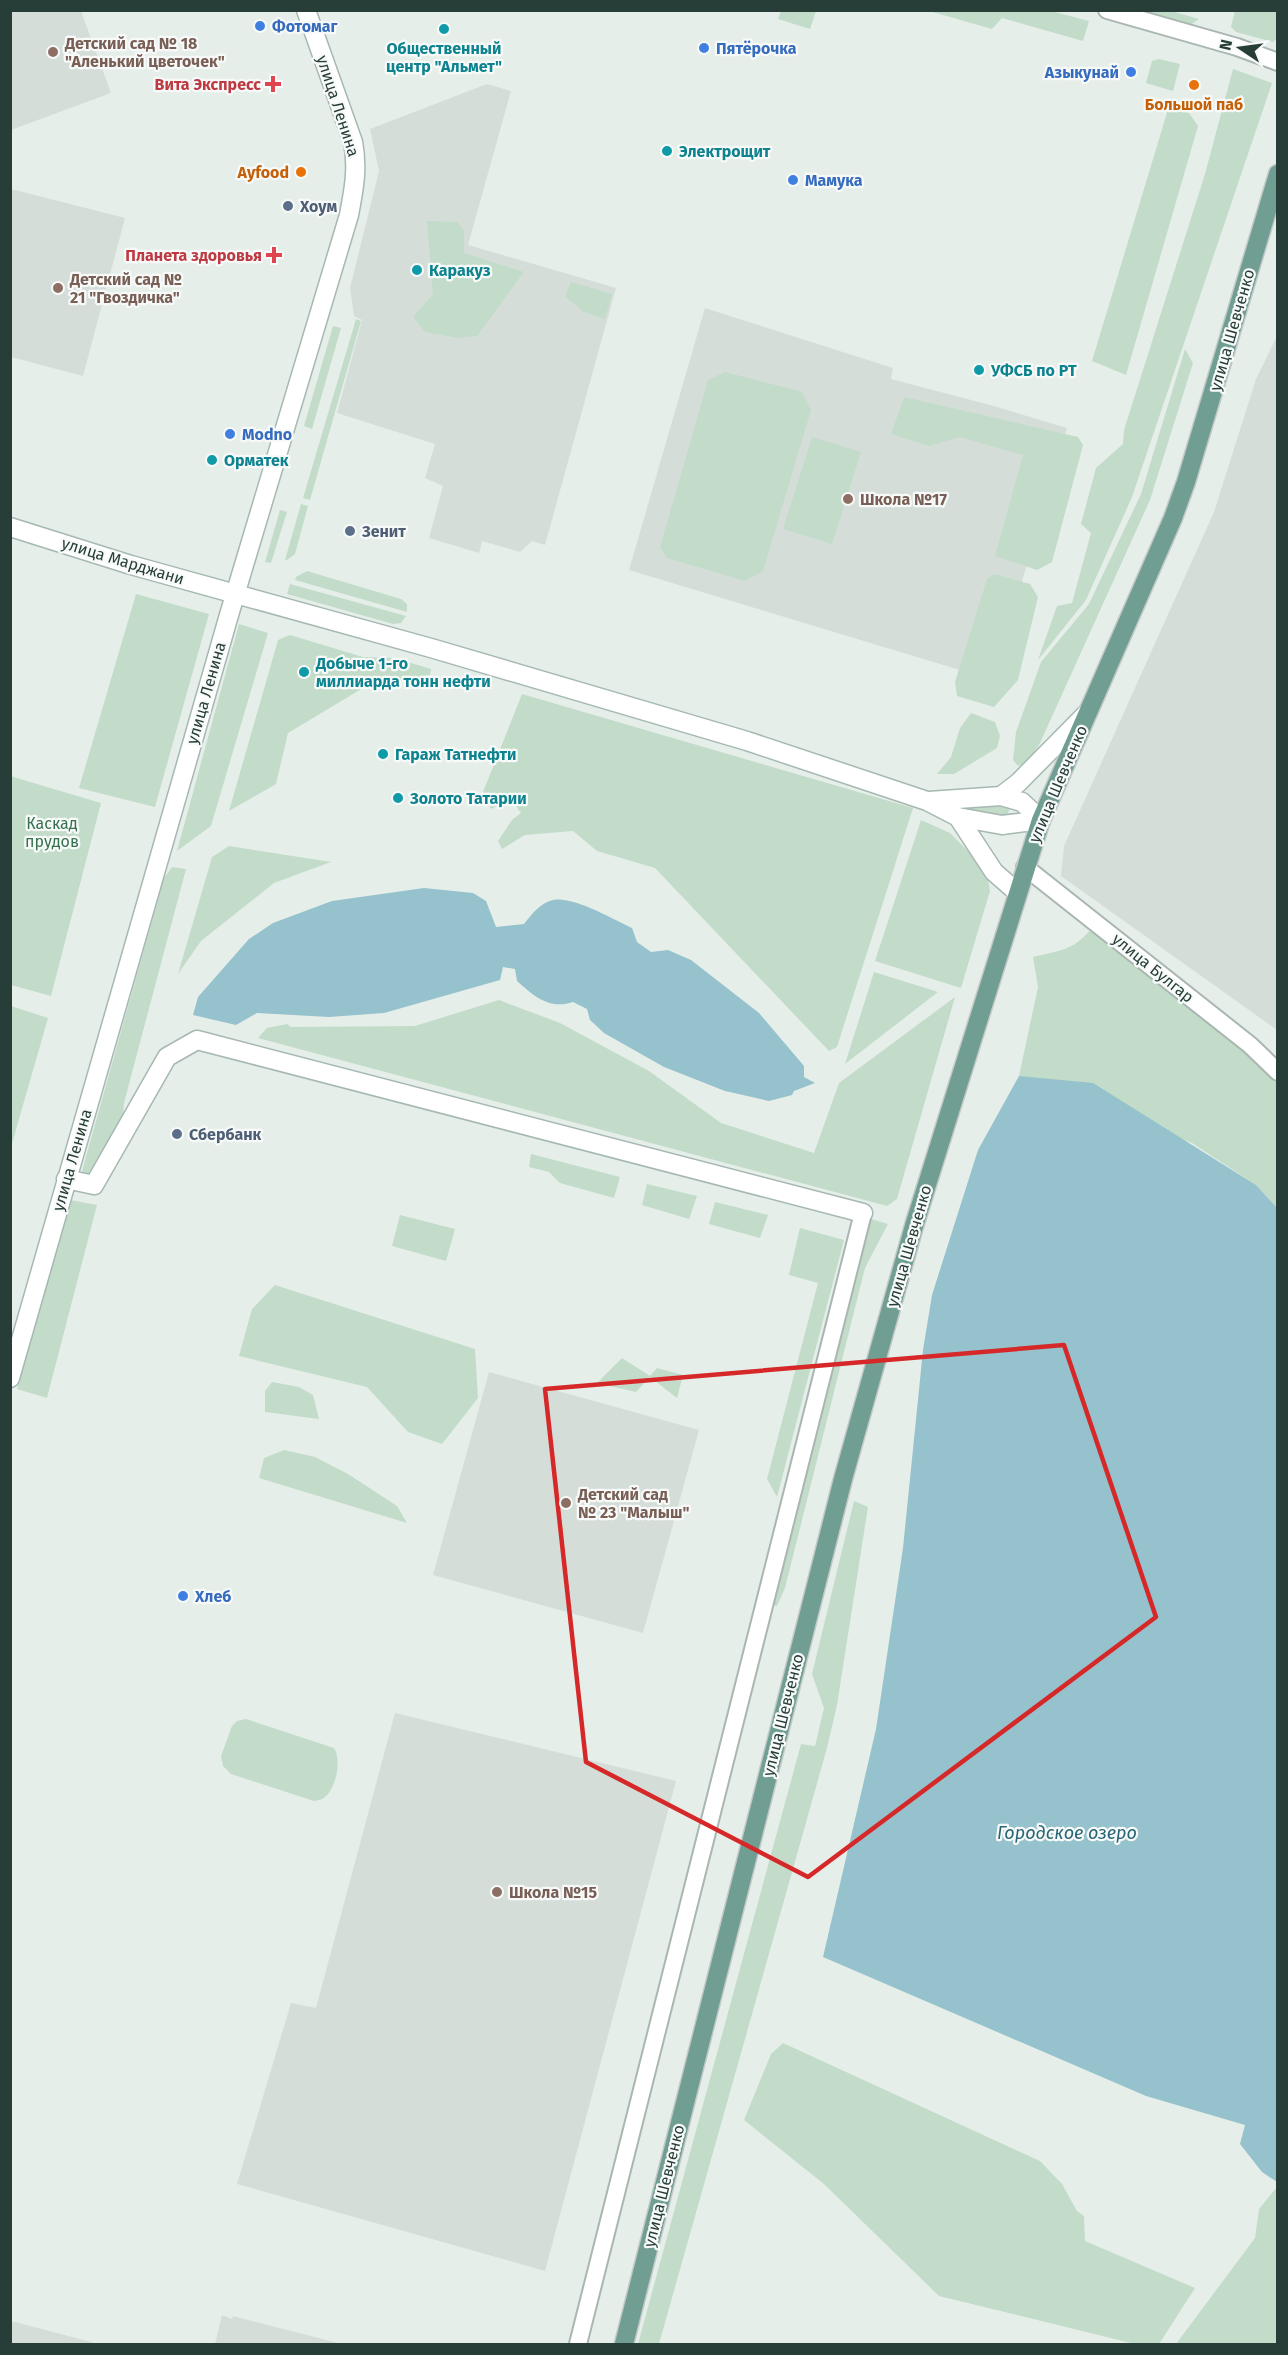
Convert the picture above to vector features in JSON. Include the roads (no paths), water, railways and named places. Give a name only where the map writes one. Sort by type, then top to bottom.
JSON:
[{"type":"main road","name":"улица Шевченко","points":[[624,2344],[843,1479],[914,1226],[1041,820],[1173,518],[1186,482],[1272,212],[1278,174]]},
{"type":"street","name":"улица Ленина","points":[[10,1378],[236,593],[342,237],[356,182],[357,162],[353,142],[306,10]]},
{"type":"street","points":[[1107,10],[1237,47],[1278,62]]},
{"type":"street","name":"улица Марджани","points":[[10,527],[131,565],[236,593],[747,741],[927,801]]},
{"type":"street","points":[[1001,796],[1089,711]]},
{"type":"street","points":[[927,801],[1001,796],[1022,802],[1041,820]]},
{"type":"street","points":[[927,801],[958,817],[1002,825],[1041,820]]},
{"type":"street","points":[[958,817],[994,872],[1017,892]]},
{"type":"street","name":"улица Булгар","points":[[1025,867],[1250,1045],[1278,1072]]},
{"type":"street","points":[[66,1179],[94,1185],[167,1057],[197,1040],[863,1213],[578,2344]]},
{"type":"water","points":[[424,888],[473,893],[486,901],[496,927],[524,924],[536,910],[553,900],[571,901],[604,914],[632,928],[637,942],[651,952],[668,950],[691,960],[759,1013],[804,1066],[804,1077],[815,1083],[794,1091],[792,1095],[769,1101],[725,1091],[664,1067],[604,1033],[590,1020],[587,1009],[573,1002],[557,1004],[542,1000],[517,981],[515,969],[503,967],[500,980],[384,1013],[329,1017],[257,1013],[236,1025],[193,1015],[198,997],[249,939],[273,923],[332,901]]},
{"type":"water","name":"Городское озеро","points":[[1019,1076],[1093,1083],[1256,1185],[1277,1208],[1277,2182],[1262,2172],[1240,2144],[1245,2125],[1146,2096],[823,1957],[876,1729],[903,1548],[923,1350],[932,1295],[978,1150]]},
{"type":"place","name":"Фотомаг","points":[[260,26]]},
{"type":"place","name":"Общественный центр \"Альмет\"","points":[[444,29]]},
{"type":"place","name":"Пятёрочка","points":[[704,48]]},
{"type":"place","name":"Детский сад № 18 \"Аленький цветочек\"","points":[[53,52]]},
{"type":"place","name":"Азыкунай","points":[[1131,72]]},
{"type":"place","name":"Вита Экспресс","points":[[273,84]]},
{"type":"place","name":"Большой паб","points":[[1194,85]]},
{"type":"place","name":"Электрощит","points":[[667,151]]},
{"type":"place","name":"Ayfood","points":[[301,172]]},
{"type":"place","name":"Мамука","points":[[793,180]]},
{"type":"place","name":"Хоум","points":[[288,206]]},
{"type":"place","name":"Планета здоровья","points":[[274,255]]},
{"type":"place","name":"Каракуз","points":[[417,270]]},
{"type":"place","name":"Детский сад № 21 \"Гвоздичка\"","points":[[58,288]]},
{"type":"place","name":"УФСБ по РТ","points":[[979,370]]},
{"type":"place","name":"Modno","points":[[230,434]]},
{"type":"place","name":"Орматек","points":[[212,460]]},
{"type":"place","name":"Школа №17","points":[[848,499]]},
{"type":"place","name":"Зенит","points":[[350,531]]},
{"type":"place","name":"Добыче 1-го миллиарда тонн нефти","points":[[304,672]]},
{"type":"place","name":"Гараж Татнефти","points":[[383,754]]},
{"type":"place","name":"Золото Татарии","points":[[398,798]]},
{"type":"place","name":"Сбербанк","points":[[177,1134]]},
{"type":"place","name":"Детский сад № 23 \"Малыш\"","points":[[566,1503]]},
{"type":"place","name":"Хлеб","points":[[183,1596]]},
{"type":"place","name":"Школа №15","points":[[497,1892]]},
{"type":"park label","name":"Каскад прудов","points":[[52,832]]}]
